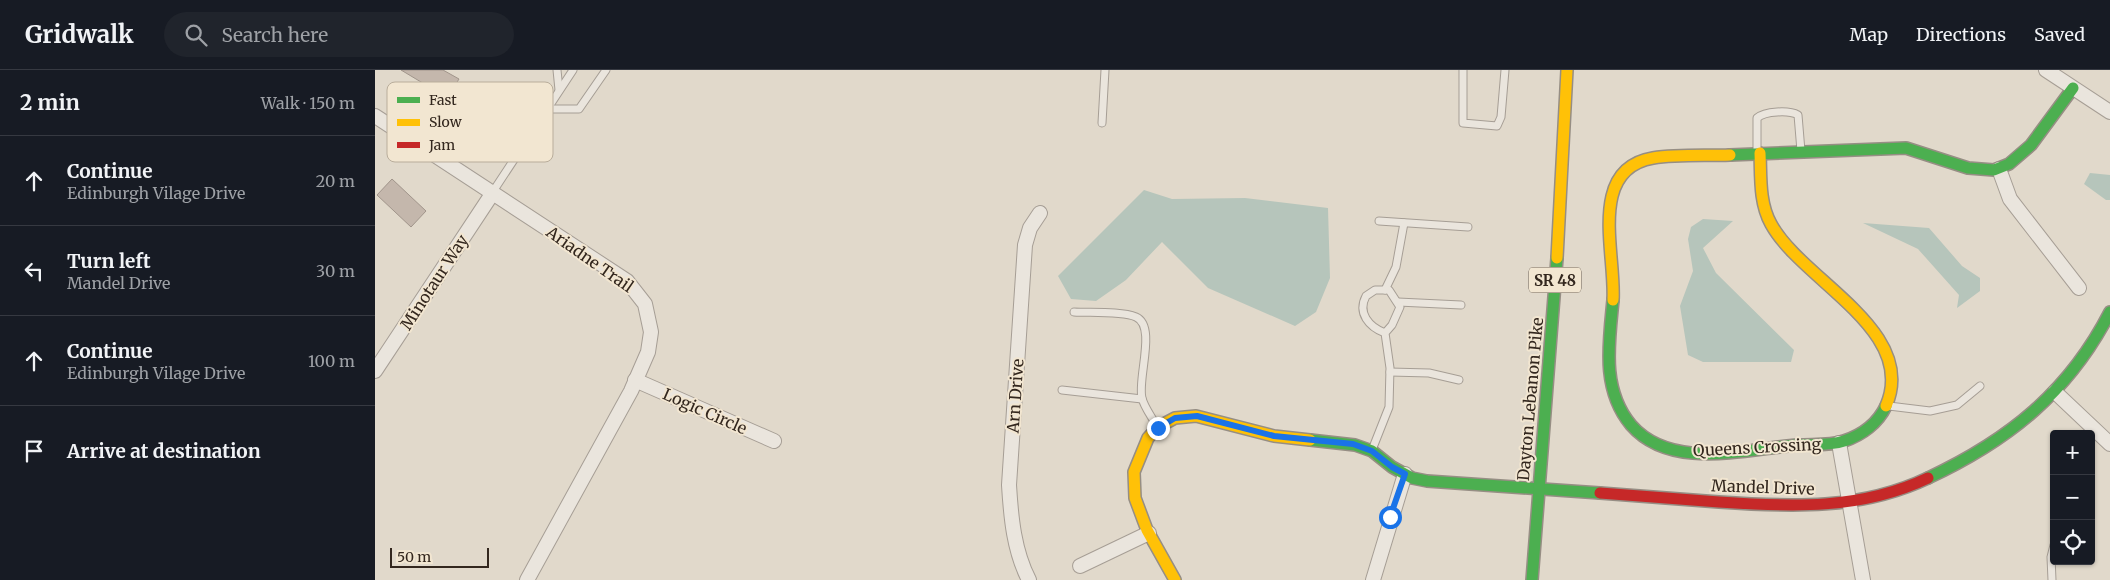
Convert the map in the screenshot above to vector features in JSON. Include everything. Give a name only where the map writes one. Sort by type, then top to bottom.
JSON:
[{"type":"street","name":"Dayton Lebanon Pike","points":[[1532,580],[1557,261],[1567,70]]},
{"type":"street","points":[[2047,70],[2110,112]]},
{"type":"street","points":[[2073,88],[2031,145],[2022,154],[1999,169],[2010,199],[2079,288]]},
{"type":"street","name":"Ariadne Trail","points":[[375,116],[387,124]]},
{"type":"street","name":"Queens Crossing","points":[[1758,153],[1761,190],[1765,207],[1776,233],[1792,253],[1866,323],[1889,354],[1893,379],[1886,405],[1880,418],[1871,427],[1839,443],[1721,451],[1665,448],[1644,437],[1634,428],[1615,398],[1611,384],[1610,342],[1614,280],[1610,208],[1616,181],[1624,172],[1644,160],[1758,153],[1906,148],[1923,150],[1973,169],[1999,169]]},
{"type":"street","name":"Ariadne Trail","points":[[444,162],[627,281],[645,304],[651,332],[648,352],[635,380],[527,580]]},
{"type":"street","name":"Minotaur Way","points":[[375,371],[492,194]]},
{"type":"street","name":"Arn Drive","points":[[1029,580],[1015,543],[1009,485],[1025,245],[1030,228],[1040,213]]},
{"type":"street","name":"Mandel Drive","points":[[1158,428],[1175,418],[1197,416],[1274,436],[1353,444],[1372,451],[1392,467],[1405,474],[1427,481],[1778,506],[1832,505],[1850,502],[1903,486],[1967,459],[2005,434],[2055,392],[2090,348],[2110,312]]},
{"type":"street","name":"Logic Circle","points":[[635,380],[774,441]]},
{"type":"street","points":[[2055,392],[2110,444]]},
{"type":"street","points":[[1158,428],[1147,438],[1134,472],[1135,498],[1149,533],[1175,580]]},
{"type":"street","points":[[1839,443],[1863,580]]},
{"type":"street","points":[[1373,580],[1405,474]]},
{"type":"street","points":[[1080,566],[1149,533]]},
{"type":"lane","points":[[557,70],[559,90]]},
{"type":"lane","points":[[553,100],[573,70]]},
{"type":"lane","points":[[553,110],[579,110],[606,70]]},
{"type":"lane","points":[[1102,123],[1105,70]]},
{"type":"lane","points":[[1463,70],[1463,123],[1497,126],[1501,117],[1505,70]]},
{"type":"lane","points":[[1758,153],[1757,118],[1761,115],[1777,113],[1798,115],[1801,152]]},
{"type":"lane","points":[[492,194],[513,162]]},
{"type":"lane","points":[[1379,221],[1468,227]]},
{"type":"lane","points":[[1385,290],[1395,267],[1404,223]]},
{"type":"lane","points":[[1372,451],[1389,406],[1390,372],[1385,333],[1396,317],[1400,307],[1399,302],[1389,290],[1369,292],[1363,302],[1362,309],[1367,321],[1376,329],[1385,333]]},
{"type":"lane","points":[[1399,302],[1461,305]]},
{"type":"lane","points":[[1074,312],[1126,315],[1136,317],[1143,322],[1145,341],[1141,371],[1142,399],[1158,428]]},
{"type":"lane","points":[[1390,372],[1429,373],[1459,380]]},
{"type":"lane","points":[[1886,405],[1904,409],[1930,411],[1957,404],[1980,386]]},
{"type":"lane","points":[[1062,390],[1142,399]]},
{"type":"lane","points":[[2051,565],[2051,580]]},
{"type":"shaded area","points":[[2090,173],[2110,175],[2110,200],[2106,200],[2084,184]]},
{"type":"shaded area","points":[[1144,190],[1172,199],[1245,198],[1328,208],[1330,278],[1316,312],[1295,326],[1208,288],[1162,242],[1126,280],[1096,301],[1071,299],[1058,276]]},
{"type":"shaded area","points":[[1703,219],[1733,221],[1703,248],[1716,273],[1794,350],[1791,362],[1703,362],[1688,355],[1680,306],[1693,271],[1688,239],[1691,227]]},
{"type":"shaded area","points":[[1863,223],[1929,228],[1962,266],[1980,278],[1980,291],[1957,308],[1959,295],[1918,249]]},
{"type":"building","points":[[401,70],[443,70],[459,79],[457,82],[421,82]]},
{"type":"building","points":[[392,179],[426,211],[411,227],[377,195]]},
{"type":"traffic: fast","points":[[1730,155],[1906,148],[1968,168],[1994,170],[2009,164],[2031,145],[2073,88]]},
{"type":"traffic: fast","points":[[1532,580],[1557,258]]},
{"type":"traffic: fast","points":[[1613,300],[1609,365],[1615,396],[1621,411],[1631,425],[1648,439],[1667,448],[1688,453],[1710,454],[1838,443],[1869,428],[1879,418],[1886,406]]},
{"type":"traffic: fast","points":[[1928,478],[1985,447],[2034,411],[2056,390],[2076,366],[2094,341],[2110,312]]},
{"type":"traffic: fast","points":[[1310,440],[1355,445],[1372,451],[1392,467],[1412,478],[1427,481],[1600,493]]},
{"type":"traffic: slow","points":[[1557,258],[1567,70]]},
{"type":"traffic: slow","points":[[1760,153],[1764,207],[1771,224],[1786,245],[1853,308],[1872,330],[1886,354],[1892,379],[1886,406]]},
{"type":"traffic: slow","points":[[1613,300],[1609,216],[1612,196],[1619,178],[1632,165],[1653,158],[1730,155]]},
{"type":"traffic: slow","points":[[1175,580],[1147,530],[1135,498],[1134,472],[1148,438],[1158,427],[1175,418],[1196,416],[1274,436],[1310,440]]},
{"type":"traffic: jam","points":[[1600,493],[1746,504],[1825,504],[1877,496],[1928,478]]},
{"type":"route","points":[[1158,428],[1175,418],[1197,416],[1274,436],[1319,443],[1339,442],[1372,451],[1392,467],[1405,474],[1390,517]]}]
